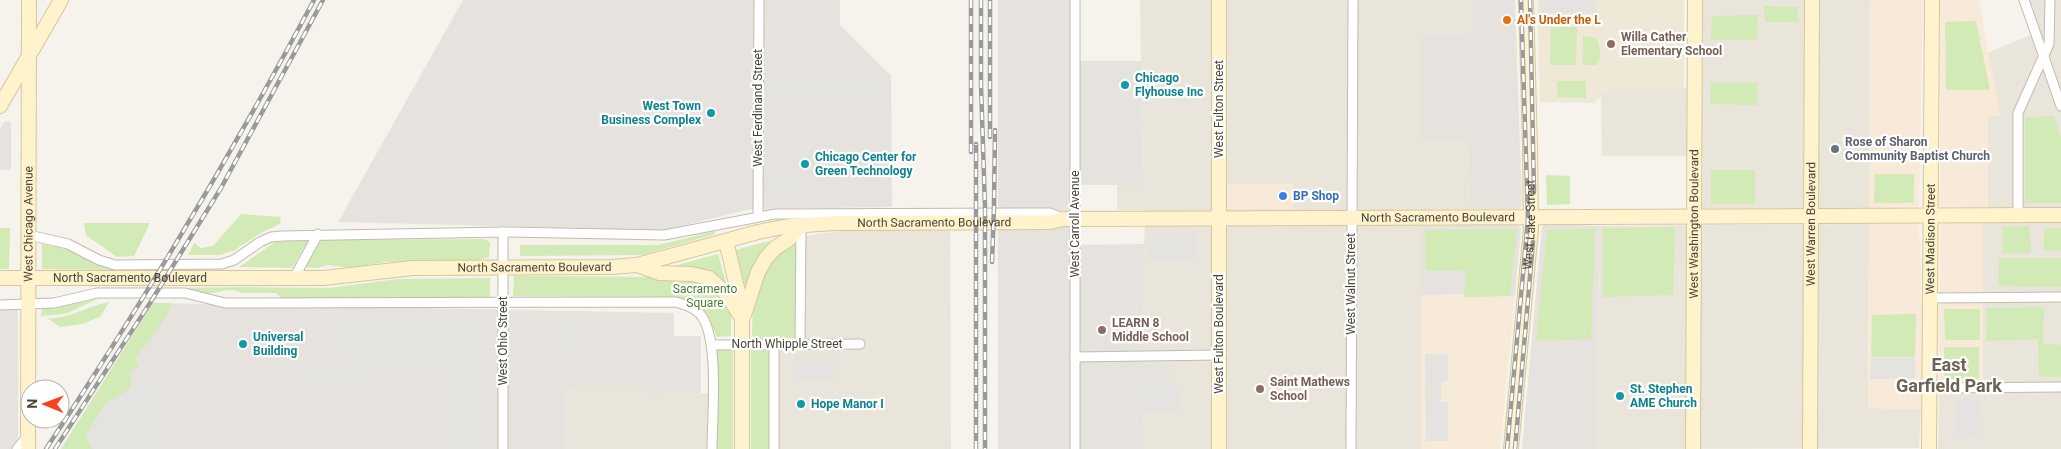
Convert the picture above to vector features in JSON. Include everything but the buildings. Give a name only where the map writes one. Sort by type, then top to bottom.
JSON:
[{"type":"street","name":"West Chicago Avenue","points":[[28,442],[29,0]]},
{"type":"street","points":[[0,106],[61,0]]},
{"type":"street","name":"West Ferdinand Street","points":[[758,216],[759,0]]},
{"type":"street","name":"West Carroll Avenue","points":[[1075,0],[1070,219],[1075,357],[1075,449]]},
{"type":"street","name":"West Fulton Street","points":[[1219,0],[1219,218]]},
{"type":"street","name":"West Walnut Street","points":[[1351,449],[1353,0]]},
{"type":"street","name":"West Lake Street","points":[[1511,447],[1532,217],[1526,0]]},
{"type":"street","name":"West Washington Boulevard","points":[[1693,449],[1695,0]]},
{"type":"street","name":"West Warren Boulevard","points":[[1810,449],[1812,0]]},
{"type":"street","name":"West Madison Street","points":[[1930,449],[1932,0]]},
{"type":"street","points":[[2024,0],[2061,106]]},
{"type":"street","points":[[2018,215],[2018,114],[2050,44],[2050,0]]},
{"type":"street","name":"North Sacramento Boulevard","points":[[29,235],[68,244],[106,263],[115,265],[144,265],[222,264],[234,260],[260,242],[271,237],[318,234],[503,232],[664,235],[758,216],[835,223],[1050,222],[1070,219],[1219,218],[2061,215]]},
{"type":"street","points":[[1528,263],[1537,253],[1532,217]]},
{"type":"street","name":"West Fulton Boulevard","points":[[1218,449],[1219,218]]},
{"type":"street","points":[[742,320],[758,272],[766,258],[775,248],[789,239],[801,219]]},
{"type":"street","points":[[800,344],[801,219]]},
{"type":"street","name":"North Sacramento Boulevard","points":[[0,278],[323,278],[413,268],[611,267],[637,265],[801,219]]},
{"type":"street","name":"West Ohio Street","points":[[503,232],[503,449]]},
{"type":"street","points":[[294,278],[318,234]]},
{"type":"street","points":[[726,241],[740,300],[742,320],[742,449]]},
{"type":"street","points":[[637,265],[659,274],[692,274],[709,278],[727,294],[742,320]]},
{"type":"street","name":"North Sacramento Boulevard","points":[[0,305],[54,303],[97,293],[185,293],[225,303],[676,302],[690,307],[700,314],[706,324],[713,344]]},
{"type":"street","points":[[1930,298],[2061,297]]},
{"type":"street","points":[[712,449],[713,344]]},
{"type":"street","name":"North Whipple Street","points":[[713,344],[860,344]]},
{"type":"street","points":[[774,344],[774,449]]},
{"type":"street","points":[[1075,357],[1219,354]]},
{"type":"street","points":[[1930,388],[2061,387]]},
{"type":"street","points":[[16,449],[28,442]]},
{"type":"shaded area","points":[[463,0],[840,0],[840,25],[891,76],[892,207],[751,209],[664,230],[338,222]]},
{"type":"shaded area","points":[[998,0],[1070,0],[1071,61],[1141,61],[1143,185],[1073,185],[1072,245],[1144,244],[1143,449],[998,449]]},
{"type":"shaded area","points":[[1140,0],[1473,0],[1473,33],[1421,34],[1421,140],[1468,140],[1470,209],[1421,210],[1421,449],[1143,449],[1144,244],[1146,210],[1117,210],[1117,185],[1143,184]]},
{"type":"shaded area","points":[[1473,0],[1515,0],[1522,206],[1519,209],[1470,209],[1468,140],[1421,140],[1421,34],[1472,33]]},
{"type":"shaded area","points":[[1493,0],[1515,0],[1515,15],[1503,15],[1503,18],[1493,18]]},
{"type":"shaded area","name":"Willa Cather Elementary School","points":[[1537,0],[1684,0],[1684,88],[1610,88],[1594,103],[1540,102]]},
{"type":"shaded area","points":[[1540,0],[1596,0],[1597,13],[1540,13]]},
{"type":"shaded area","points":[[1699,0],[1870,0],[1869,208],[1702,208],[1703,156],[1602,156],[1601,96],[1610,88],[1699,88]]},
{"type":"shaded area","points":[[1870,0],[1923,0],[1919,206],[1917,207],[1869,208]]},
{"type":"shaded area","points":[[1940,0],[1979,0],[2000,116],[1988,116],[1988,207],[1943,207],[1940,205]]},
{"type":"shaded area","points":[[2019,0],[2061,0],[2061,449],[1938,449],[1939,394],[1980,392],[1980,388],[1983,387],[1983,215],[1988,215],[1988,116],[1999,116],[1987,53],[2031,35]]},
{"type":"shaded area","points":[[883,72],[883,94],[838,94],[838,112],[824,112],[824,100],[831,100],[831,95],[768,96],[768,73]]},
{"type":"shaded area","points":[[5,121],[11,122],[11,170],[0,170],[0,129]]},
{"type":"shaded area","points":[[768,179],[807,179],[807,195],[768,195]]},
{"type":"shaded area","points":[[1225,184],[1293,184],[1293,209],[1226,209]]},
{"type":"shaded area","points":[[1983,223],[1983,293],[1940,292],[1940,226],[1942,224]]},
{"type":"shaded area","points":[[1517,224],[1521,228],[1515,296],[1464,297],[1463,294],[1421,295],[1421,226]]},
{"type":"shaded area","points":[[1545,224],[1599,226],[1596,449],[1522,449],[1542,227]]},
{"type":"shaded area","points":[[1869,224],[1868,408],[1921,409],[1919,448],[1596,449],[1599,226]]},
{"type":"shaded area","points":[[1869,224],[1917,224],[1919,227],[1922,307],[1921,409],[1868,408]]},
{"type":"shaded area","points":[[950,227],[951,449],[776,449],[776,347],[801,348],[805,236],[841,231]]},
{"type":"shaded area","points":[[1196,232],[1197,258],[1194,260],[1153,261],[1147,256],[1151,240],[1149,240],[1149,233]]},
{"type":"shaded area","points":[[1463,294],[1464,297],[1515,296],[1500,449],[1421,449],[1421,295]]},
{"type":"shaded area","points":[[153,303],[674,313],[674,336],[701,336],[701,393],[650,394],[650,386],[566,387],[565,449],[61,449]]},
{"type":"shaded area","points":[[1942,303],[1983,303],[1983,382],[1939,383],[1938,308]]},
{"type":"shaded area","points":[[0,309],[18,309],[18,449],[0,449]]},
{"type":"shaded area","points":[[488,318],[488,449],[448,449],[446,363],[375,364],[375,383],[320,383],[320,387],[303,387],[302,365],[355,364],[355,353],[341,353],[341,319]]},
{"type":"shaded area","points":[[555,322],[573,322],[573,352],[555,352]]},
{"type":"shaded area","points":[[1425,354],[1448,354],[1448,381],[1441,382],[1441,402],[1448,402],[1448,441],[1426,441]]},
{"type":"shaded area","points":[[1871,358],[1915,358],[1915,379],[1870,379]]},
{"type":"shaded area","points":[[794,359],[838,359],[838,373],[834,373],[834,380],[794,379]]},
{"type":"shaded area","points":[[1142,364],[1169,364],[1169,385],[1179,385],[1179,412],[1142,412],[1142,405],[1136,404],[1136,392],[1142,392]]},
{"type":"shaded area","points":[[168,376],[169,449],[93,449],[86,436],[104,405],[149,377]]},
{"type":"shaded area","points":[[650,386],[650,394],[708,393],[708,449],[565,449],[566,387]]},
{"type":"shaded area","points":[[1979,398],[1978,437],[1955,438],[1956,399]]},
{"type":"green space","points":[[1764,6],[1798,7],[1798,22],[1765,22]]},
{"type":"green space","points":[[1758,15],[1757,40],[1711,40],[1712,16]]},
{"type":"green space","points":[[1976,21],[1990,90],[1946,90],[1945,22]]},
{"type":"green space","points":[[1551,27],[1577,27],[1576,65],[1550,65]]},
{"type":"green space","points":[[1583,36],[1596,38],[1598,41],[1600,55],[1596,65],[1582,65]]},
{"type":"green space","points":[[1557,81],[1586,81],[1586,98],[1557,97]]},
{"type":"green space","points":[[1711,83],[1757,83],[1757,105],[1710,104]]},
{"type":"green space","points":[[2054,116],[2061,137],[2061,203],[2025,203],[2025,117]]},
{"type":"green space","points":[[1711,170],[1755,170],[1755,204],[1711,204]]},
{"type":"green space","points":[[1875,174],[1914,174],[1914,203],[1874,203]]},
{"type":"green space","points":[[1546,175],[1570,176],[1570,204],[1547,205]]},
{"type":"green space","points":[[241,214],[281,217],[280,224],[261,233],[233,251],[219,255],[188,255],[194,243],[201,248],[213,246]]},
{"type":"green space","points":[[84,223],[150,223],[134,256],[117,257],[86,235]]},
{"type":"green space","points":[[2029,226],[2031,253],[2003,253],[2003,227]]},
{"type":"green space","points":[[1675,227],[1673,295],[1603,297],[1603,228]]},
{"type":"green space","points":[[0,228],[10,228],[9,269],[0,269]]},
{"type":"green space","points":[[2045,228],[2061,228],[2061,251],[2043,251]]},
{"type":"green space","points":[[1517,229],[1510,296],[1464,297],[1466,270],[1426,271],[1425,230]]},
{"type":"green space","points":[[1595,229],[1591,339],[1536,341],[1547,230]]},
{"type":"green space","points":[[715,231],[715,234],[642,255],[520,256],[520,245],[659,245]]},
{"type":"green space","points":[[309,239],[292,268],[239,267],[275,242]]},
{"type":"green space","points":[[484,239],[490,242],[489,257],[478,260],[385,262],[352,268],[328,265],[318,268],[303,267],[322,240]]},
{"type":"green space","name":"Sacramento Square","points":[[778,239],[747,294],[735,250]]},
{"type":"green space","name":"Sacramento Square","points":[[797,243],[796,338],[758,339],[752,336],[752,322],[753,308],[760,281],[765,269],[773,258]]},
{"type":"green space","points":[[42,244],[67,249],[96,264],[114,270],[42,269]]},
{"type":"green space","name":"Sacramento Square","points":[[718,254],[728,290],[659,270]]},
{"type":"green space","points":[[1999,258],[2061,258],[2061,287],[1998,286]]},
{"type":"green space","name":"Sacramento Square","points":[[514,276],[665,277],[713,285],[731,313],[731,336],[717,337],[704,312],[680,297],[513,296]]},
{"type":"green space","points":[[490,278],[490,299],[282,299],[276,293],[241,293],[230,290],[210,293],[209,296],[183,288],[329,288],[398,279]]},
{"type":"green space","points":[[100,298],[65,314],[41,316],[42,309]]},
{"type":"green space","points":[[109,302],[100,317],[82,324],[60,327],[47,318],[71,314]]},
{"type":"green space","points":[[153,303],[172,303],[166,317],[135,359],[139,367],[131,371],[131,388],[104,405],[86,436],[93,449],[61,449]]},
{"type":"green space","points":[[2044,307],[2043,344],[2061,345],[2061,377],[2039,377],[2038,339],[1986,341],[1987,308]]},
{"type":"green space","points":[[1944,309],[1980,309],[1980,340],[1945,340]]},
{"type":"green space","points":[[1916,314],[1915,357],[1871,357],[1872,315]]},
{"type":"green space","points":[[1944,347],[1979,347],[1979,379],[1944,379]]},
{"type":"green space","points":[[733,349],[733,449],[715,449],[715,350]]},
{"type":"green space","points":[[770,350],[770,449],[751,449],[751,351]]},
{"type":"railway","points":[[46,449],[117,339],[185,228],[251,115],[314,0]]},
{"type":"railway","points":[[55,449],[150,303],[221,188],[323,0]]},
{"type":"railway","points":[[971,0],[971,152]]},
{"type":"railway","points":[[981,0],[981,85],[985,207],[985,449]]},
{"type":"railway","points":[[990,0],[990,137]]},
{"type":"railway","points":[[1507,449],[1528,219],[1521,0]]},
{"type":"railway","points":[[1530,0],[1534,192]]},
{"type":"railway","points":[[992,262],[995,130]]},
{"type":"railway","points":[[976,144],[976,449]]},
{"type":"railway","points":[[1515,449],[1533,242]]},
{"type":"place","name":"Al's Under the L","points":[[1507,20]]},
{"type":"place","name":"Willa Cather Elementary School","points":[[1611,44]]},
{"type":"place","name":"Chicago Flyhouse Inc","points":[[1125,85]]},
{"type":"place","name":"West Town Business Complex","points":[[711,113]]},
{"type":"place","name":"Rose of Sharon Community Baptist Church","points":[[1835,149]]},
{"type":"place","name":"Chicago Center for Green Technology","points":[[805,164]]},
{"type":"place","name":"BP Shop","points":[[1283,196]]},
{"type":"place","name":"LEARN 8 Middle School","points":[[1102,330]]},
{"type":"place","name":"Universal Building","points":[[243,344]]},
{"type":"place","name":"Saint Mathews School","points":[[1260,389]]},
{"type":"place","name":"St. Stephen AME Church","points":[[1620,396]]},
{"type":"place","name":"Hope Manor I","points":[[801,404]]},
{"type":"district","name":"East Garfield Park","points":[[1949,374]]}]
